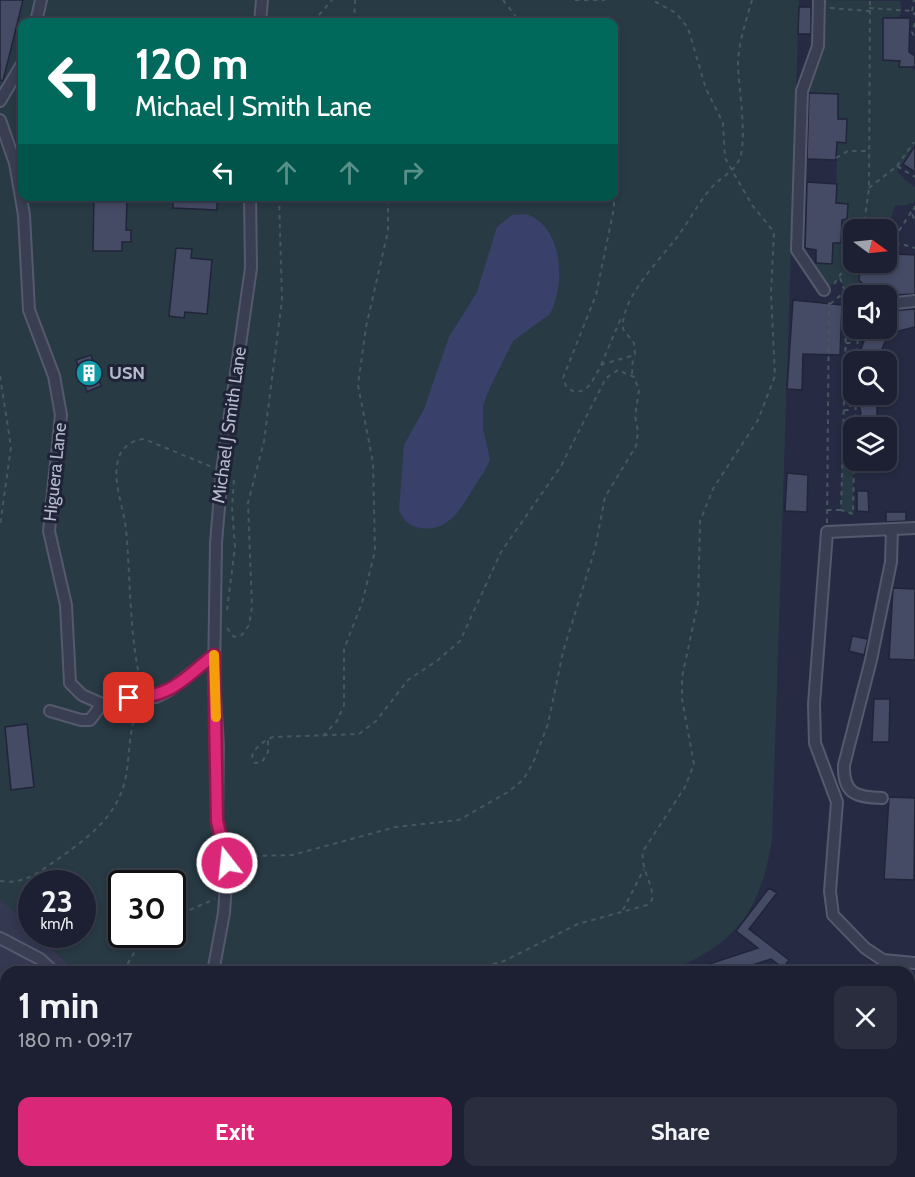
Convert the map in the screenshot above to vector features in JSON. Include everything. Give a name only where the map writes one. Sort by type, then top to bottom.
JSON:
[{"type":"street","points":[[37,18],[41,0]]},
{"type":"street","points":[[260,18],[262,0]]},
{"type":"street","points":[[819,4],[818,46],[802,92],[797,250],[824,290]]},
{"type":"street","points":[[0,101],[18,71]]},
{"type":"street","name":"Higuera Lane","points":[[0,120],[15,164],[18,181]]},
{"type":"street","name":"Higuera Lane","points":[[22,201],[30,310],[54,376],[61,415],[49,531],[66,605],[70,683],[82,695],[102,704]]},
{"type":"street","name":"Michael J Smith Lane","points":[[214,966],[224,913],[227,871],[217,821],[214,655],[216,543],[222,471],[251,268],[250,201]]},
{"type":"street","points":[[897,303],[915,301]]},
{"type":"street","points":[[915,528],[826,532],[814,704],[815,743],[837,802],[830,891],[833,915],[865,948],[883,960],[915,963]]},
{"type":"street","points":[[882,798],[864,797],[850,790],[845,782],[844,765],[871,660],[891,562],[892,529]]},
{"type":"street","points":[[50,711],[81,720],[90,720],[102,704],[115,699],[156,697],[168,691],[214,655]]},
{"type":"street","points":[[0,938],[40,959],[48,966]]},
{"type":"path","points":[[316,18],[332,0]]},
{"type":"path","points":[[354,18],[355,0]]},
{"type":"path","points":[[503,0],[517,18]]},
{"type":"path","points":[[576,0],[605,0]]},
{"type":"path","points":[[487,966],[504,961],[578,924],[647,905],[652,900],[652,892],[644,869],[645,846],[685,787],[694,764],[682,699],[682,677],[698,603],[700,521],[714,487],[758,420],[775,376],[771,293],[775,237],[770,225],[752,205],[724,152],[723,123],[706,89],[688,28],[676,13],[652,0]]},
{"type":"path","points":[[597,372],[625,310],[649,270],[675,240],[708,192],[733,170],[744,149],[739,50],[752,0]]},
{"type":"path","points":[[864,219],[869,188],[870,0]]},
{"type":"path","points":[[914,0],[912,10],[915,15]]},
{"type":"path","points":[[819,4],[869,10],[912,10]]},
{"type":"path","points":[[915,23],[912,32],[915,39]]},
{"type":"path","points":[[869,188],[897,165],[914,142]]},
{"type":"path","points":[[836,158],[848,151],[869,151]]},
{"type":"path","points":[[897,165],[915,177]]},
{"type":"path","points":[[226,623],[230,634],[238,637],[246,631],[251,617],[248,503],[264,441],[282,300],[279,201]]},
{"type":"path","points":[[322,737],[337,721],[345,705],[344,650],[362,603],[375,551],[373,464],[358,385],[364,335],[388,231],[388,201]]},
{"type":"path","points":[[614,201],[596,295],[587,323],[564,373],[563,382],[574,392],[585,390],[603,364],[633,356]]},
{"type":"path","points":[[914,207],[915,221]]},
{"type":"path","points":[[897,234],[914,207]]},
{"type":"path","points":[[897,244],[915,248]]},
{"type":"path","points":[[826,532],[830,304],[824,290],[843,273]]},
{"type":"path","points":[[840,278],[843,285]]},
{"type":"path","points":[[830,304],[843,294]]},
{"type":"path","points":[[227,871],[253,856],[292,855],[388,829],[459,820],[508,792],[523,780],[533,763],[548,724],[563,652],[595,549],[605,497],[636,446],[638,432],[635,416],[639,390],[632,375],[634,343],[623,328],[625,310]]},
{"type":"path","points":[[846,339],[846,351]]},
{"type":"path","points":[[846,343],[852,343],[852,339]]},
{"type":"path","points":[[268,739],[265,760],[255,763],[252,756],[255,749],[268,739],[286,735],[348,736],[364,731],[380,716],[408,680],[438,660],[460,641],[501,552],[561,466],[606,378],[618,370],[632,375]]},
{"type":"path","points":[[0,376],[11,453],[0,526]]},
{"type":"path","points":[[844,405],[844,417]]},
{"type":"path","points":[[844,410],[850,410],[850,405]]},
{"type":"path","points":[[855,417],[856,405]]},
{"type":"path","points":[[0,881],[18,881],[38,873],[85,840],[108,818],[125,781],[131,730],[143,698],[134,650],[126,530],[118,492],[119,457],[130,443],[144,439],[222,471],[230,472],[234,477],[232,499],[235,547],[227,613]]},
{"type":"path","points":[[841,510],[843,450]]},
{"type":"path","points":[[826,510],[841,510],[853,514],[854,471]]},
{"type":"path","points":[[622,911],[644,869]]},
{"type":"path","points":[[186,912],[212,901],[219,892]]},
{"type":"path","points":[[126,966],[135,948]]},
{"type":"shaded area","points":[[0,0],[799,0],[772,840],[760,887],[741,923],[711,950],[680,966],[71,966],[52,948],[96,948],[96,870],[18,870],[18,915],[0,898]]},
{"type":"shaded area","points":[[819,0],[900,1],[902,8],[899,18],[883,18],[883,60],[900,61],[899,67],[912,67],[915,71],[915,146],[897,171],[915,187],[915,202],[903,206],[895,205],[891,219],[847,219],[848,204],[836,203],[837,142],[846,142],[847,120],[838,119],[838,94],[804,93],[815,55]]},
{"type":"shaded area","points":[[526,214],[548,230],[554,243],[559,272],[555,302],[550,314],[513,341],[487,394],[483,406],[483,429],[490,459],[484,472],[460,508],[447,522],[430,528],[413,526],[402,517],[399,510],[404,445],[424,409],[449,337],[477,292],[497,227],[512,215]]},
{"type":"shaded area","points":[[842,220],[843,273],[862,273],[859,279],[865,285],[843,286],[840,278],[828,287],[813,265],[816,263],[832,264],[833,243],[841,243]]},
{"type":"shaded area","points":[[843,452],[843,471],[853,471],[853,514],[841,510]]},
{"type":"shaded area","points":[[0,898],[18,915],[18,948],[52,948],[71,966],[0,966]]},
{"type":"building","points":[[0,0],[23,0],[3,81],[0,80]]},
{"type":"building","points":[[799,7],[811,7],[811,34],[798,34]]},
{"type":"building","points":[[883,18],[910,18],[909,52],[915,56],[915,67],[899,67],[900,61],[883,60]]},
{"type":"building","points":[[809,93],[838,94],[838,119],[847,119],[846,143],[837,142],[836,160],[807,159]]},
{"type":"building","points":[[915,146],[915,172],[903,164]]},
{"type":"building","points":[[807,182],[837,184],[836,203],[848,204],[847,219],[842,220],[841,243],[833,243],[832,264],[816,263],[816,250],[805,248]]},
{"type":"building","points":[[94,201],[127,201],[126,230],[131,230],[131,242],[122,242],[122,251],[93,251]]},
{"type":"building","points":[[173,201],[217,201],[217,210],[173,208]]},
{"type":"building","points":[[176,248],[192,249],[191,258],[212,260],[207,314],[185,312],[184,318],[169,316]]},
{"type":"building","points":[[897,254],[915,255],[915,294],[897,295],[897,285],[864,285],[859,280],[862,273],[897,273]]},
{"type":"building","points":[[793,300],[842,305],[840,355],[803,354],[802,390],[787,389]]},
{"type":"building","points":[[915,309],[915,327],[897,332],[897,310]]},
{"type":"building","points":[[865,339],[886,339],[881,351],[860,351]]},
{"type":"building","name":"USN","points":[[91,355],[101,386],[87,392],[76,360]]},
{"type":"building","points":[[859,405],[877,405],[877,417],[858,417],[861,413]]},
{"type":"building","points":[[787,473],[808,475],[807,512],[785,511]]},
{"type":"building","points":[[857,491],[868,491],[869,512],[857,511]]},
{"type":"building","points":[[886,512],[906,512],[906,521],[886,522]]},
{"type":"building","points":[[893,588],[915,589],[915,660],[889,659]]},
{"type":"building","points":[[852,636],[868,639],[864,655],[849,651]]},
{"type":"building","points":[[874,699],[890,699],[889,742],[872,742]]},
{"type":"building","points":[[27,724],[34,787],[11,790],[5,727]]},
{"type":"building","points":[[889,797],[915,798],[914,880],[884,879]]},
{"type":"building","points":[[769,888],[777,893],[749,929],[789,960],[784,966],[780,966],[771,959],[749,966],[703,966],[758,948],[736,931]]},
{"type":"slow traffic","points":[[214,655],[216,717]]},
{"type":"place","name":"USN","points":[[89,373]]},
{"type":"route","points":[[129,698],[156,697],[168,691],[214,655],[218,746],[217,821],[227,863]]}]
